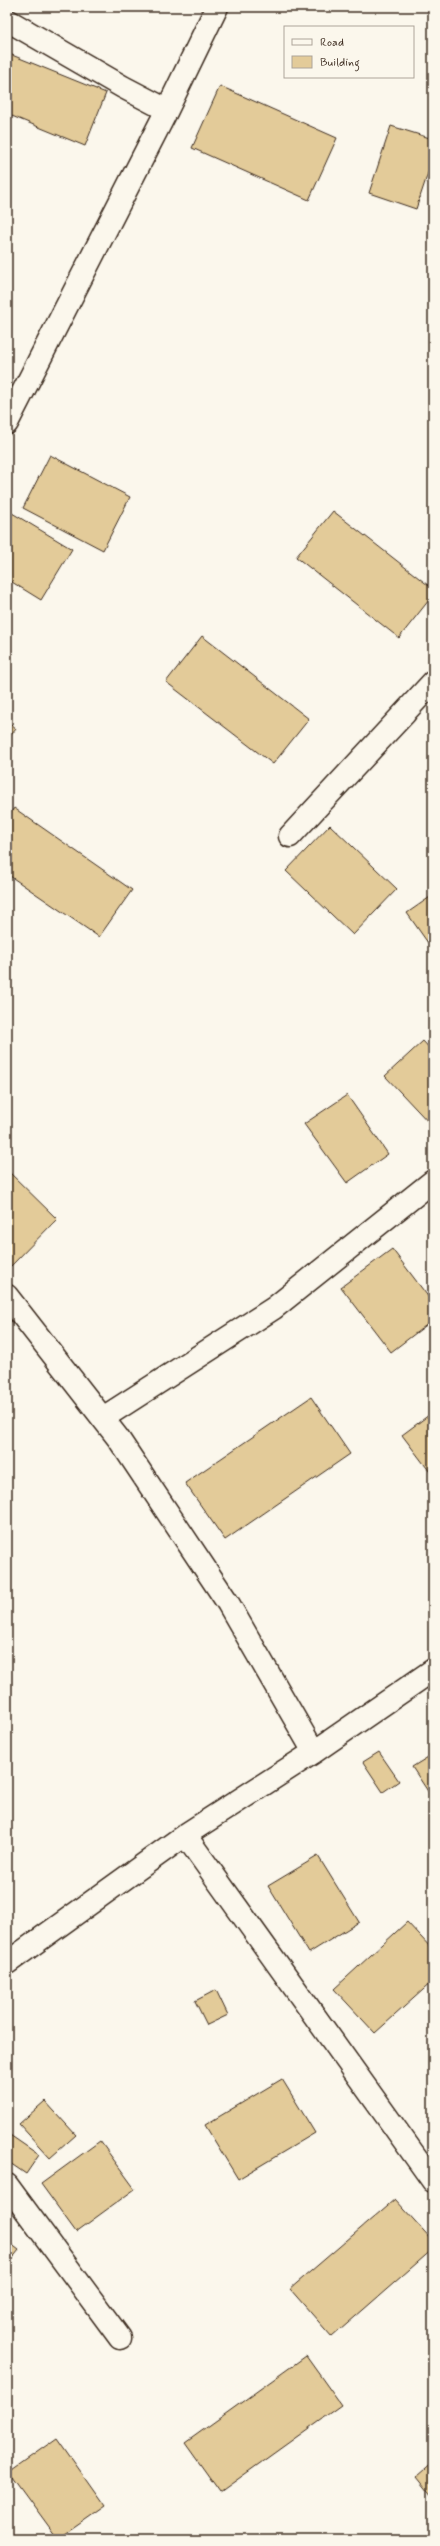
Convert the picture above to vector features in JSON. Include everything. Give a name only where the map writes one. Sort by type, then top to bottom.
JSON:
[{"type":"street","points":[[7,424],[13,401],[167,110],[217,7]]},
{"type":"street","points":[[7,20],[123,87],[167,110]]},
{"type":"street","points":[[290,836],[433,682]]},
{"type":"street","points":[[290,836],[404,713]]},
{"type":"street","points":[[290,836],[350,779]]},
{"type":"street","points":[[103,1418],[274,1308],[433,1181]]},
{"type":"street","points":[[7,1296],[118,1438],[228,1603],[314,1752]]},
{"type":"street","points":[[7,1963],[185,1835],[314,1752],[433,1670]]},
{"type":"street","points":[[185,1835],[433,2181]]},
{"type":"street","points":[[7,2185],[120,2338]]},
{"type":"building","points":[[7,53],[106,93],[85,146],[7,114]]},
{"type":"building","points":[[220,86],[337,138],[309,200],[192,148]]},
{"type":"building","points":[[391,126],[433,139],[433,158],[416,209],[369,193]]},
{"type":"building","points":[[50,455],[130,497],[103,550],[23,508]]},
{"type":"building","points":[[7,510],[72,549],[41,600],[7,579]]},
{"type":"building","points":[[333,511],[433,589],[433,595],[399,638],[296,557]]},
{"type":"building","points":[[202,636],[309,719],[273,764],[166,682]]},
{"type":"building","points":[[7,722],[16,729],[7,740]]},
{"type":"building","points":[[14,808],[132,890],[99,937],[7,874],[7,818]]},
{"type":"building","points":[[330,825],[397,889],[353,935],[286,871]]},
{"type":"building","points":[[433,895],[433,950],[407,913]]},
{"type":"building","points":[[423,1041],[433,1052],[433,1127],[385,1076]]},
{"type":"building","points":[[347,1095],[388,1154],[347,1183],[304,1124]]},
{"type":"building","points":[[7,1170],[57,1219],[11,1266],[7,1261]]},
{"type":"building","points":[[392,1249],[433,1303],[433,1320],[391,1352],[341,1287]]},
{"type":"building","points":[[311,1397],[350,1454],[225,1540],[185,1483]]},
{"type":"building","points":[[433,1412],[433,1476],[402,1435]]},
{"type":"building","points":[[379,1752],[399,1781],[383,1792],[363,1762]]},
{"type":"building","points":[[433,1754],[433,1799],[412,1767]]},
{"type":"building","points":[[318,1856],[359,1922],[309,1953],[268,1886]]},
{"type":"building","points":[[407,1922],[433,1950],[433,1981],[375,2033],[334,1989]]},
{"type":"building","points":[[216,1990],[228,2015],[207,2025],[195,2001]]},
{"type":"building","points":[[282,2079],[315,2133],[238,2179],[205,2125]]},
{"type":"building","points":[[45,2101],[76,2135],[50,2158],[19,2124]]},
{"type":"building","points":[[7,2133],[39,2155],[26,2174],[7,2161]]},
{"type":"building","points":[[100,2141],[135,2189],[76,2232],[41,2184]]},
{"type":"building","points":[[395,2199],[433,2241],[433,2249],[332,2337],[290,2289]]},
{"type":"building","points":[[7,2241],[19,2250],[7,2265]]},
{"type":"building","points":[[306,2356],[341,2405],[220,2492],[185,2443]]},
{"type":"building","points":[[57,2438],[105,2506],[58,2539],[9,2472]]},
{"type":"building","points":[[433,2462],[433,2496],[417,2476]]}]
